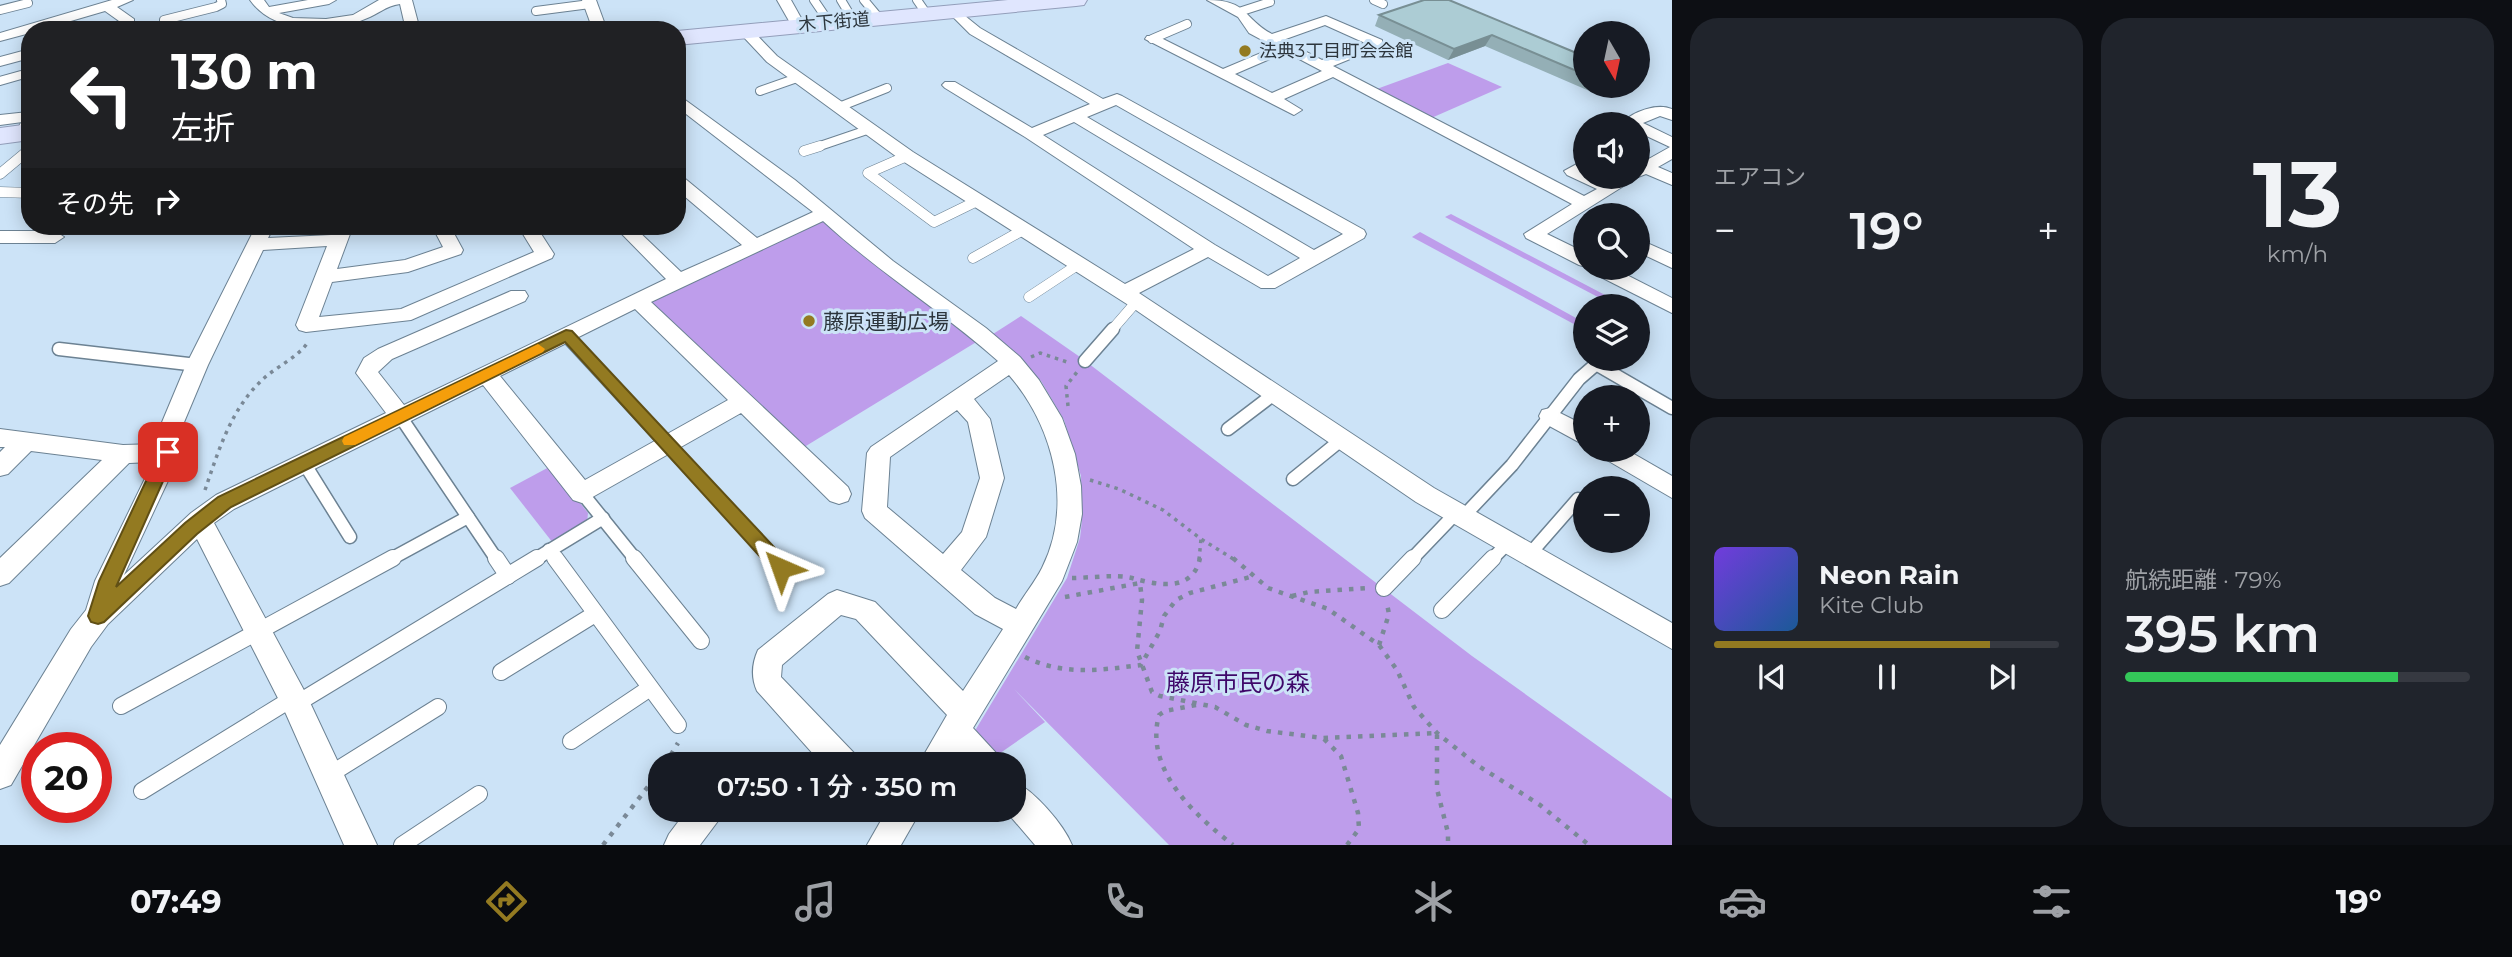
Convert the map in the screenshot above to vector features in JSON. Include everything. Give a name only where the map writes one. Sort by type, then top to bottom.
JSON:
[{"type":"main road","name":"木下街道","points":[[686,37],[879,18],[922,7],[954,11],[1076,0]]},
{"type":"street","points":[[55,21],[125,0]]},
{"type":"street","points":[[257,0],[266,13],[286,21]]},
{"type":"street","points":[[266,13],[329,0]]},
{"type":"street","points":[[337,21],[372,12],[380,4],[404,0],[410,21]]},
{"type":"street","points":[[784,0],[798,25]]},
{"type":"street","points":[[1214,0],[1239,12],[1254,30],[1573,207]]},
{"type":"street","points":[[590,2],[597,21]]},
{"type":"street","points":[[107,6],[128,21]]},
{"type":"street","points":[[954,11],[975,30],[1102,105]]},
{"type":"street","points":[[1271,39],[1326,20],[1377,43],[1271,99]]},
{"type":"street","points":[[744,30],[772,59],[907,156],[1131,297],[1341,440],[1460,515],[1672,637]]},
{"type":"street","points":[[0,37],[21,31]]},
{"type":"street","points":[[1152,39],[1294,110]]},
{"type":"street","points":[[1223,74],[1286,47]]},
{"type":"street","points":[[0,62],[21,56]]},
{"type":"street","points":[[950,85],[1031,134],[1208,249],[1268,284],[1357,234],[1117,99],[1031,134]]},
{"type":"street","points":[[686,106],[825,213],[856,242],[1019,363],[1054,422],[1068,473],[1071,504],[1069,528],[1053,573],[941,752]]},
{"type":"street","points":[[1650,114],[1660,110],[1672,116]]},
{"type":"street","points":[[1075,116],[1313,258]]},
{"type":"street","points":[[1650,132],[1672,143]]},
{"type":"street","points":[[1650,164],[1672,152]]},
{"type":"street","points":[[1650,174],[1672,180]]},
{"type":"street","points":[[686,188],[755,246]]},
{"type":"street","points":[[1590,203],[1609,189]]},
{"type":"street","points":[[3,760],[98,616],[201,520],[225,502],[637,300],[825,213]]},
{"type":"street","points":[[1573,214],[1533,234],[1573,254]]},
{"type":"street","points":[[98,616],[108,581],[168,452],[170,427],[260,235]]},
{"type":"street","points":[[339,235],[306,325],[404,316],[545,254],[533,235]]},
{"type":"street","points":[[324,276],[408,266],[454,250],[446,235]]},
{"type":"street","points":[[632,235],[679,281]]},
{"type":"street","points":[[0,237],[55,237]]},
{"type":"street","points":[[1131,297],[1208,249]]},
{"type":"street","points":[[1650,251],[1672,262]]},
{"type":"street","points":[[1621,280],[1672,306]]},
{"type":"street","points":[[400,416],[366,373],[372,363],[385,354],[518,296]]},
{"type":"street","points":[[637,300],[839,494]]},
{"type":"street","points":[[1019,363],[958,398],[879,453],[874,511],[985,606],[1020,625]]},
{"type":"street","points":[[486,373],[582,493],[743,402]]},
{"type":"street","points":[[944,571],[973,537],[992,478],[979,419],[958,398]]},
{"type":"street","points":[[1550,416],[1573,429]]},
{"type":"street","points":[[0,438],[123,454],[168,452]]},
{"type":"street","points":[[0,467],[26,441]]},
{"type":"street","points":[[0,575],[123,454]]},
{"type":"street","points":[[1628,462],[1672,488]]},
{"type":"street","points":[[201,520],[295,701],[361,845]]},
{"type":"street","points":[[832,752],[767,682],[768,659],[837,602],[865,610],[960,721],[978,752]]},
{"type":"street","points":[[1026,811],[1056,845]]},
{"type":"street","points":[[680,845],[698,822]]},
{"type":"lane","points":[[164,21],[216,7],[222,4],[220,0]]},
{"type":"lane","points":[[814,0],[829,22]]},
{"type":"lane","points":[[841,0],[853,20]]},
{"type":"lane","points":[[864,0],[879,18]]},
{"type":"lane","points":[[1374,0],[1383,4]]},
{"type":"lane","points":[[536,11],[590,2]]},
{"type":"lane","points":[[1239,12],[1270,2]]},
{"type":"lane","points":[[0,10],[28,3]]},
{"type":"lane","points":[[1152,39],[1187,24]]},
{"type":"lane","points":[[0,81],[21,75]]},
{"type":"lane","points":[[760,92],[797,78]]},
{"type":"lane","points":[[839,107],[887,88]]},
{"type":"lane","points":[[0,174],[10,166],[20,129]]},
{"type":"lane","points":[[804,151],[870,129]]},
{"type":"lane","points":[[907,156],[868,173],[934,222],[977,201]]},
{"type":"lane","points":[[10,166],[21,166]]},
{"type":"lane","points":[[0,192],[21,193]]},
{"type":"lane","points":[[973,258],[1023,230]]},
{"type":"lane","points":[[1029,297],[1079,264]]},
{"type":"lane","points":[[1086,361],[1131,297]]},
{"type":"lane","points":[[566,335],[781,568]]},
{"type":"lane","points":[[59,349],[197,365]]},
{"type":"lane","points":[[1384,588],[1512,464],[1578,379],[1587,371]]},
{"type":"lane","points":[[1615,371],[1672,408]]},
{"type":"lane","points":[[1228,429],[1273,394]]},
{"type":"lane","points":[[400,416],[508,576]]},
{"type":"lane","points":[[1293,479],[1341,440]]},
{"type":"lane","points":[[304,463],[350,537]]},
{"type":"lane","points":[[582,493],[701,641]]},
{"type":"lane","points":[[1529,555],[1573,505]]},
{"type":"lane","points":[[121,706],[468,517]]},
{"type":"lane","points":[[142,791],[603,518]]},
{"type":"lane","points":[[1443,610],[1508,543]]},
{"type":"lane","points":[[550,550],[677,725]]},
{"type":"lane","points":[[501,672],[596,614]]},
{"type":"lane","points":[[571,741],[650,688]]},
{"type":"lane","points":[[329,775],[438,707]]},
{"type":"lane","points":[[402,845],[479,794]]},
{"type":"path","points":[[205,491],[232,415],[270,372],[304,350],[317,324]]},
{"type":"path","points":[[1019,363],[1040,353],[1070,363],[1086,361]]},
{"type":"path","points":[[1072,416],[1066,400],[1066,386],[1086,361]]},
{"type":"path","points":[[1088,479],[1119,489],[1163,510],[1201,539],[1227,553],[1268,587],[1328,609],[1378,645],[1397,670],[1414,707],[1437,733],[1477,765],[1540,804],[1589,845]]},
{"type":"path","points":[[1058,599],[1140,583],[1167,585],[1183,582],[1194,574],[1199,565],[1201,539]]},
{"type":"path","points":[[1141,665],[1160,631],[1164,616],[1176,600],[1190,593],[1254,576]]},
{"type":"path","points":[[1064,577],[1132,578],[1140,583]]},
{"type":"path","points":[[1140,583],[1142,600],[1136,651],[1153,692],[1215,707],[1246,725],[1267,731],[1323,738],[1437,733]]},
{"type":"path","points":[[1290,597],[1308,592],[1384,588],[1389,614],[1378,645]]},
{"type":"path","points":[[1020,654],[1049,668],[1073,671],[1141,665]]},
{"type":"path","points":[[1198,705],[1165,711],[1159,715],[1157,732],[1164,773],[1182,800],[1233,845]]},
{"type":"path","points":[[675,752],[680,738],[677,725]]},
{"type":"path","points":[[1437,733],[1440,810],[1450,831],[1448,845]]},
{"type":"path","points":[[1323,738],[1341,756],[1358,813],[1359,829],[1346,845]]},
{"type":"path","points":[[603,845],[648,787]]},
{"type":"green space","points":[[1448,63],[1502,87],[1429,119],[1374,90]]},
{"type":"green space","points":[[1451,214],[1603,294],[1592,294],[1445,217]]},
{"type":"green space","name":"藤原運動広場","points":[[822,219],[978,341],[801,449],[645,301]]},
{"type":"green space","points":[[1420,232],[1573,316],[1573,324],[1412,237]]},
{"type":"green space","name":"藤原市民の森","points":[[1021,316],[1080,357],[1472,656],[1672,799],[1672,845],[1169,845],[1014,689],[1045,722],[1002,752],[987,752],[979,745],[976,729],[1067,578],[1080,538],[1082,520],[1081,476],[1064,420],[1041,381],[993,334]]},
{"type":"green space","points":[[551,466],[588,513],[587,523],[553,543],[510,488]]},
{"type":"building","points":[[1424,0],[1449,0],[1573,52],[1573,69],[1492,35],[1454,49],[1379,15]]},
{"type":"slow traffic","points":[[350,441],[538,349]]},
{"type":"place","name":"法典3丁目町会会館","points":[[1245,51]]},
{"type":"place","name":"藤原運動広場","points":[[809,321]]},
{"type":"route","points":[[168,452],[108,581],[98,616],[191,528],[225,502],[566,335],[781,568]]}]
